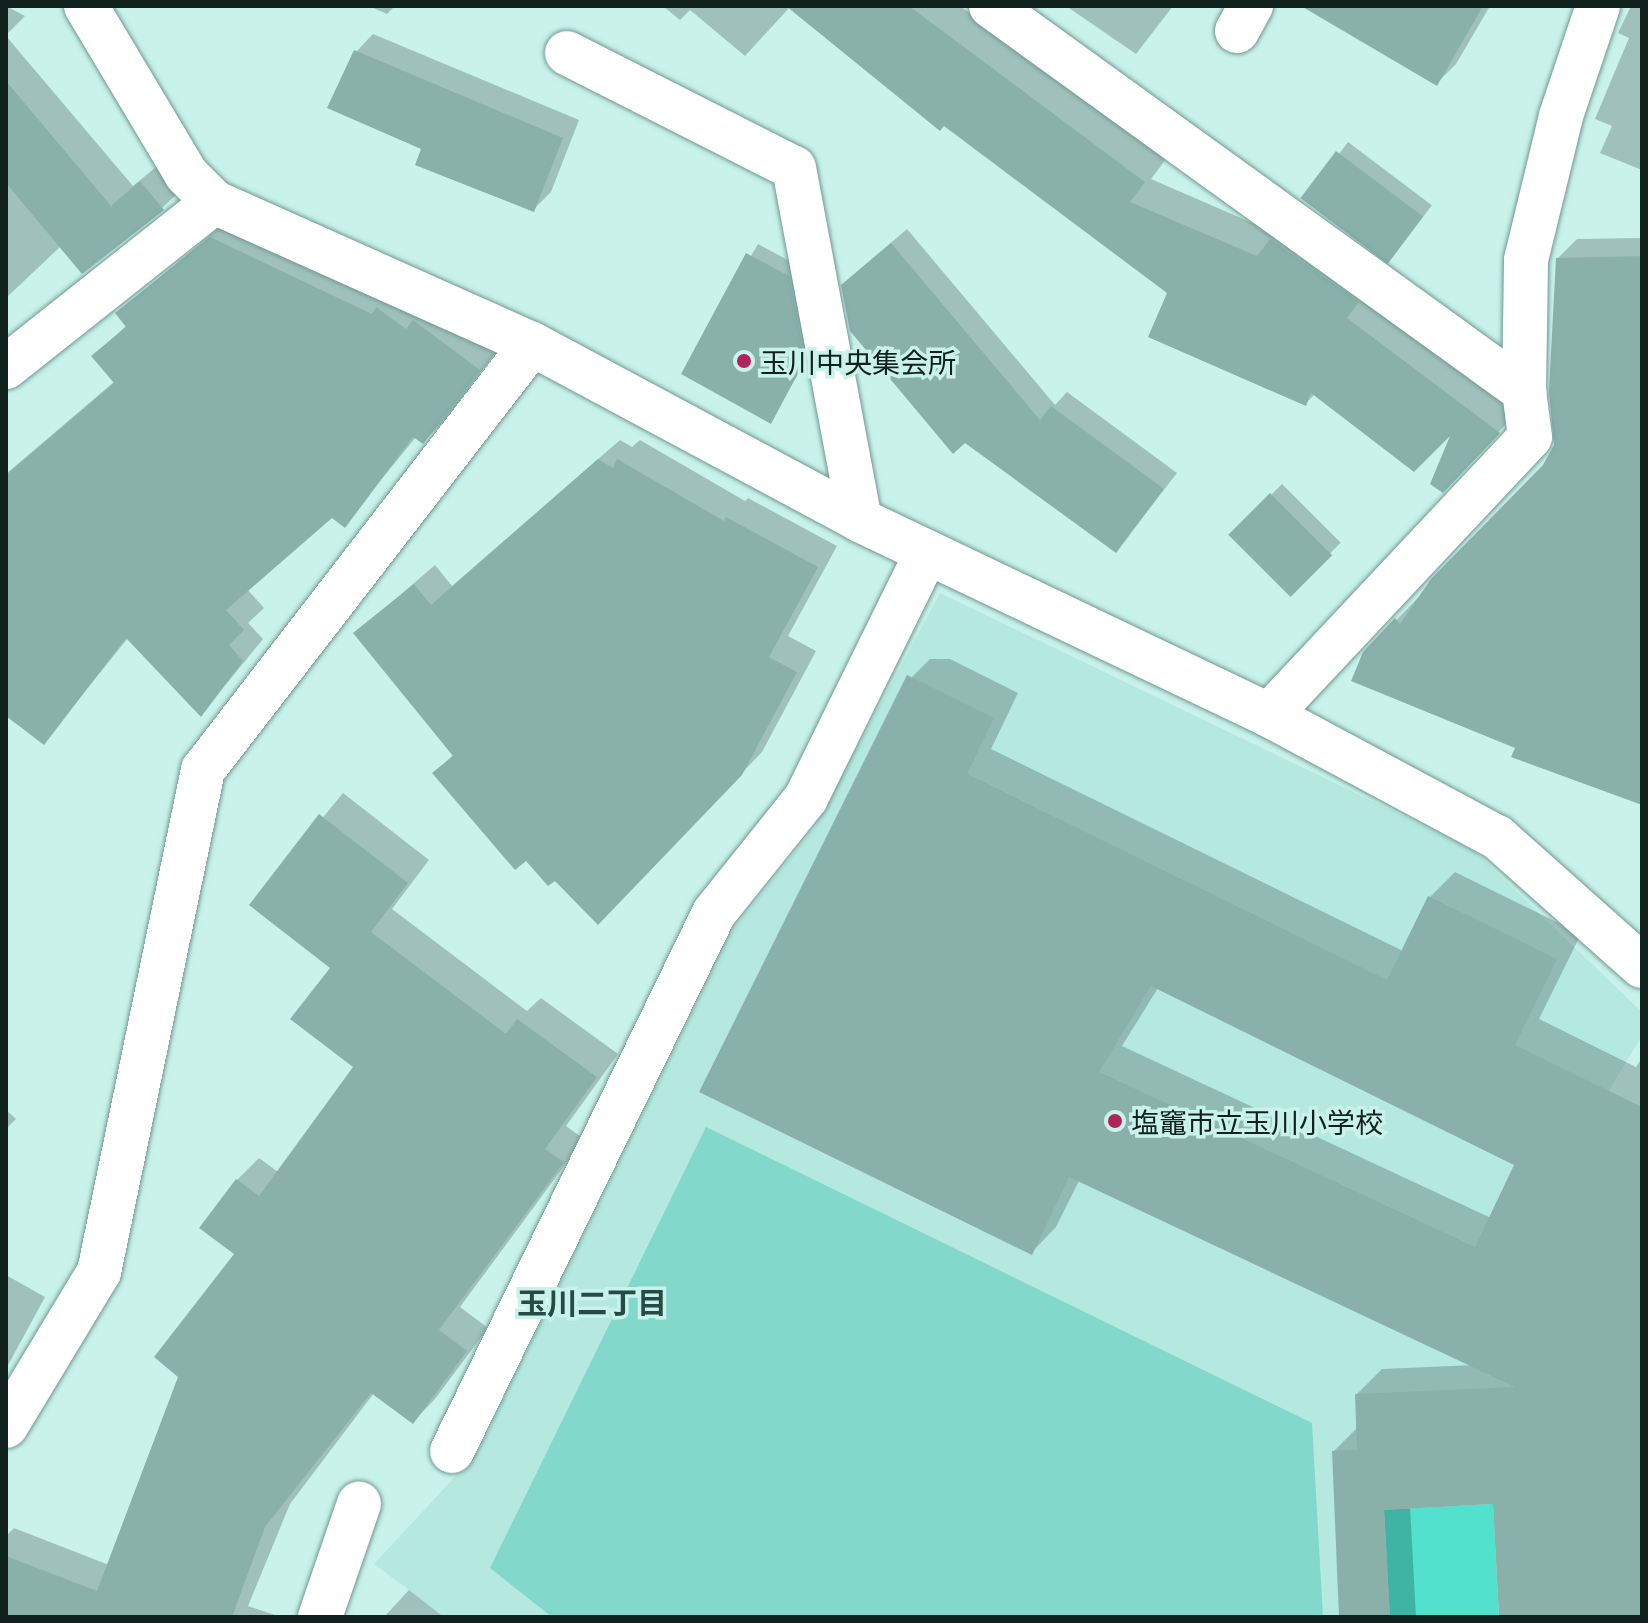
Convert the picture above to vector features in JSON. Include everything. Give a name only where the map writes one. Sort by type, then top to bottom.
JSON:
[{"type":"street","points":[[86,6],[186,174],[214,202],[532,344],[860,520],[1269,715],[1497,837],[1642,966]]},
{"type":"street","points":[[991,6],[1524,391]]},
{"type":"street","points":[[1269,715],[1530,437],[1524,391],[1526,260],[1583,11]]},
{"type":"street","points":[[567,53],[794,168],[860,520]]},
{"type":"street","points":[[6,367],[214,202]]},
{"type":"street","points":[[6,1426],[99,1272],[203,770],[532,344]]},
{"type":"street","points":[[452,1451],[714,913],[806,798],[927,552]]},
{"type":"street","points":[[320,1617],[359,1504]]},
{"type":"shaded area","name":"塩竈市立玉川小学校","points":[[940,593],[1472,849],[1642,1012],[1642,1036],[1538,1206],[1525,1617],[445,1617],[374,1564],[478,1452],[734,928],[815,827]]},
{"type":"shaded area","points":[[706,1127],[1312,1423],[1323,1617],[552,1617],[490,1568]]},
{"type":"shaded area","points":[[1493,1504],[1499,1617],[1390,1617],[1384,1510]]},
{"type":"building","points":[[786,6],[909,6],[1145,182],[1130,202],[1257,256],[1270,239],[1359,302],[1347,318],[1500,433],[1443,493],[1430,484],[1450,436],[1414,472],[1311,393],[1306,406],[1148,337],[1167,293],[944,126],[940,131]]},
{"type":"building","points":[[1301,6],[1483,6],[1437,86]]},
{"type":"building","points":[[354,50],[563,138],[534,212],[415,165],[421,149],[327,108]]},
{"type":"building","points":[[6,81],[111,206],[140,181],[164,210],[82,274],[6,183]]},
{"type":"building","points":[[1336,151],[1423,217],[1388,264],[1300,198]]},
{"type":"building","points":[[210,237],[372,314],[376,307],[406,329],[413,320],[480,370],[423,444],[413,437],[345,528],[332,518],[226,610],[244,630],[229,645],[243,661],[201,717],[126,638],[44,745],[6,716],[6,475],[114,383],[91,356],[126,327],[115,313]]},
{"type":"building","points":[[891,243],[1040,420],[1051,406],[1164,489],[1116,553],[965,443],[953,454],[850,331],[841,285]]},
{"type":"building","points":[[746,253],[789,276],[805,360],[771,424],[681,374]]},
{"type":"building","points":[[1642,256],[1642,805],[1511,757],[1515,748],[1351,681],[1363,652],[1395,618],[1400,624],[1431,579],[1543,465],[1554,445],[1549,391],[1556,258]]},
{"type":"building","points":[[598,459],[613,468],[617,459],[724,521],[726,517],[818,567],[769,657],[797,672],[742,775],[598,925],[555,881],[548,886],[526,861],[515,870],[432,773],[453,756],[353,633],[414,584],[431,605]]},
{"type":"building","points":[[1270,493],[1332,555],[1291,597],[1228,535]]},
{"type":"building","points":[[907,675],[994,718],[967,774],[1387,980],[1428,896],[1557,959],[1515,1045],[1642,1107],[1642,1617],[1499,1617],[1493,1504],[1384,1510],[1390,1617],[1339,1617],[1332,1451],[1357,1450],[1355,1394],[1515,1387],[1069,1177],[1032,1255],[699,1092]],"holes":[[[1151,986],[1514,1165],[1475,1247],[1099,1072]]]},
{"type":"building","points":[[319,814],[408,883],[371,932],[506,1034],[517,1019],[597,1077],[545,1149],[564,1162],[439,1330],[467,1351],[413,1424],[371,1393],[265,1527],[232,1617],[6,1617],[6,1556],[97,1591],[178,1377],[154,1357],[234,1254],[199,1228],[236,1179],[259,1196],[353,1067],[290,1019],[330,968],[249,905]]},
{"type":"place","name":"玉川中央集会所","points":[[744,361]]},
{"type":"place","name":"塩竈市立玉川小学校","points":[[1115,1121]]},
{"type":"district","name":"玉川二丁目","points":[[592,1301]]}]
